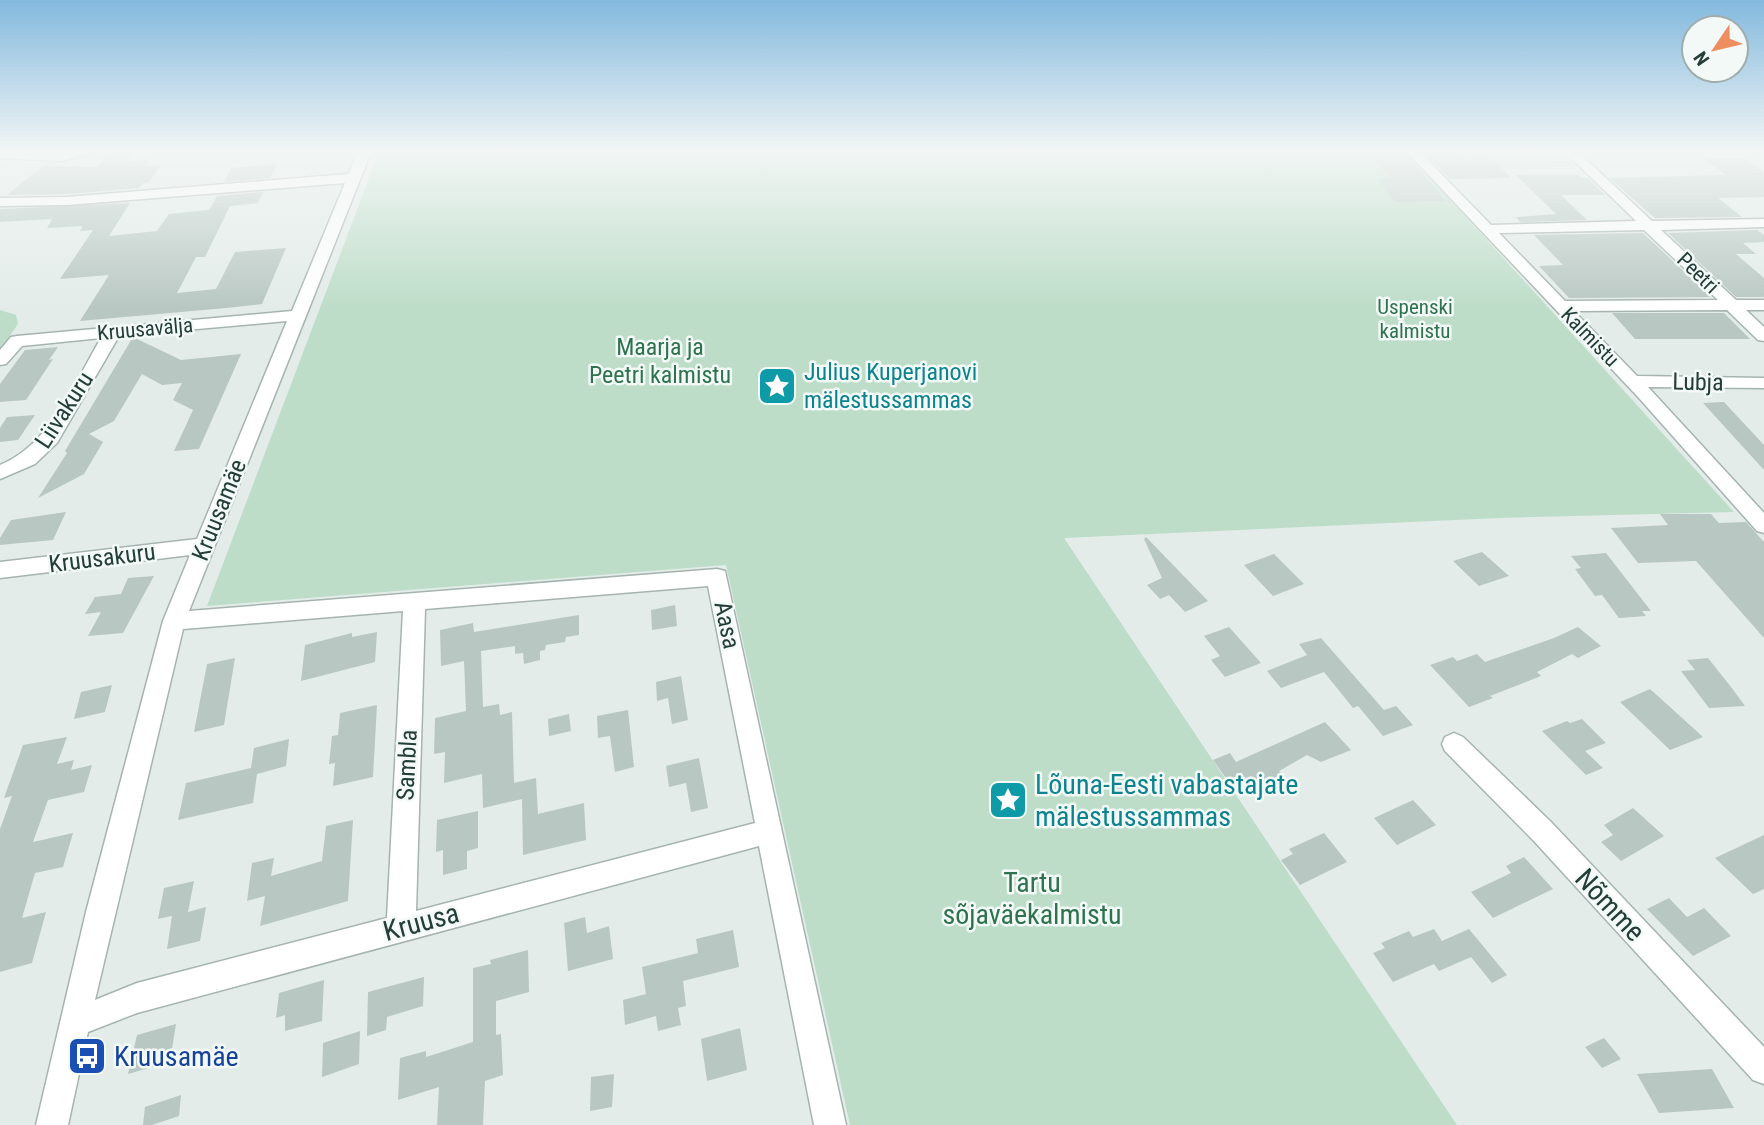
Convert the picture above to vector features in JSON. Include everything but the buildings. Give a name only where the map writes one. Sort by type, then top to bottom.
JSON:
[{"type":"street","name":"Kruusamäe","points":[[52,1125],[100,912],[174,621],[342,204]]},
{"type":"street","name":"Kalmistu","points":[[1466,204],[1632,381],[1754,505],[1764,526]]},
{"type":"street","name":"Peetri","points":[[1626,204],[1764,336]]},
{"type":"street","points":[[1490,229],[1764,223]]},
{"type":"street","points":[[1560,306],[1764,305]]},
{"type":"street","name":"Kruusavälja","points":[[0,360],[17,341],[297,315]]},
{"type":"street","name":"Liivakuru","points":[[0,472],[20,466],[39,453],[114,331]]},
{"type":"street","name":"Lubja","points":[[1632,381],[1764,383]]},
{"type":"street","name":"Kruusakuru","points":[[0,570],[205,546]]},
{"type":"street","name":"Aasa","points":[[174,621],[717,577],[830,1125]]},
{"type":"street","name":"Sambla","points":[[401,928],[414,601]]},
{"type":"street","name":"Nõmme","points":[[1454,744],[1542,831],[1764,1069]]},
{"type":"street","name":"Kruusa","points":[[75,1023],[137,998],[770,831]]},
{"type":"green space","points":[[359,204],[1455,204],[1734,512],[1499,518],[1064,538],[1457,1125],[850,1125],[726,565],[207,606]]},
{"type":"green space","points":[[0,310],[16,315],[18,324],[0,350]]},
{"type":"place","name":"Julius Kuperjanovi mälestussammas","points":[[777,386]]},
{"type":"place","name":"Lõuna-Eesti vabastajate mälestussammas","points":[[1008,800]]},
{"type":"place","name":"Kruusamäe","points":[[87,1056]]},
{"type":"park label","name":"Uspenski kalmistu","points":[[1415,319]]},
{"type":"park label","name":"Maarja ja Peetri kalmistu","points":[[660,361]]},
{"type":"park label","name":"Tartu sõjaväekalmistu","points":[[1032,898]]}]
